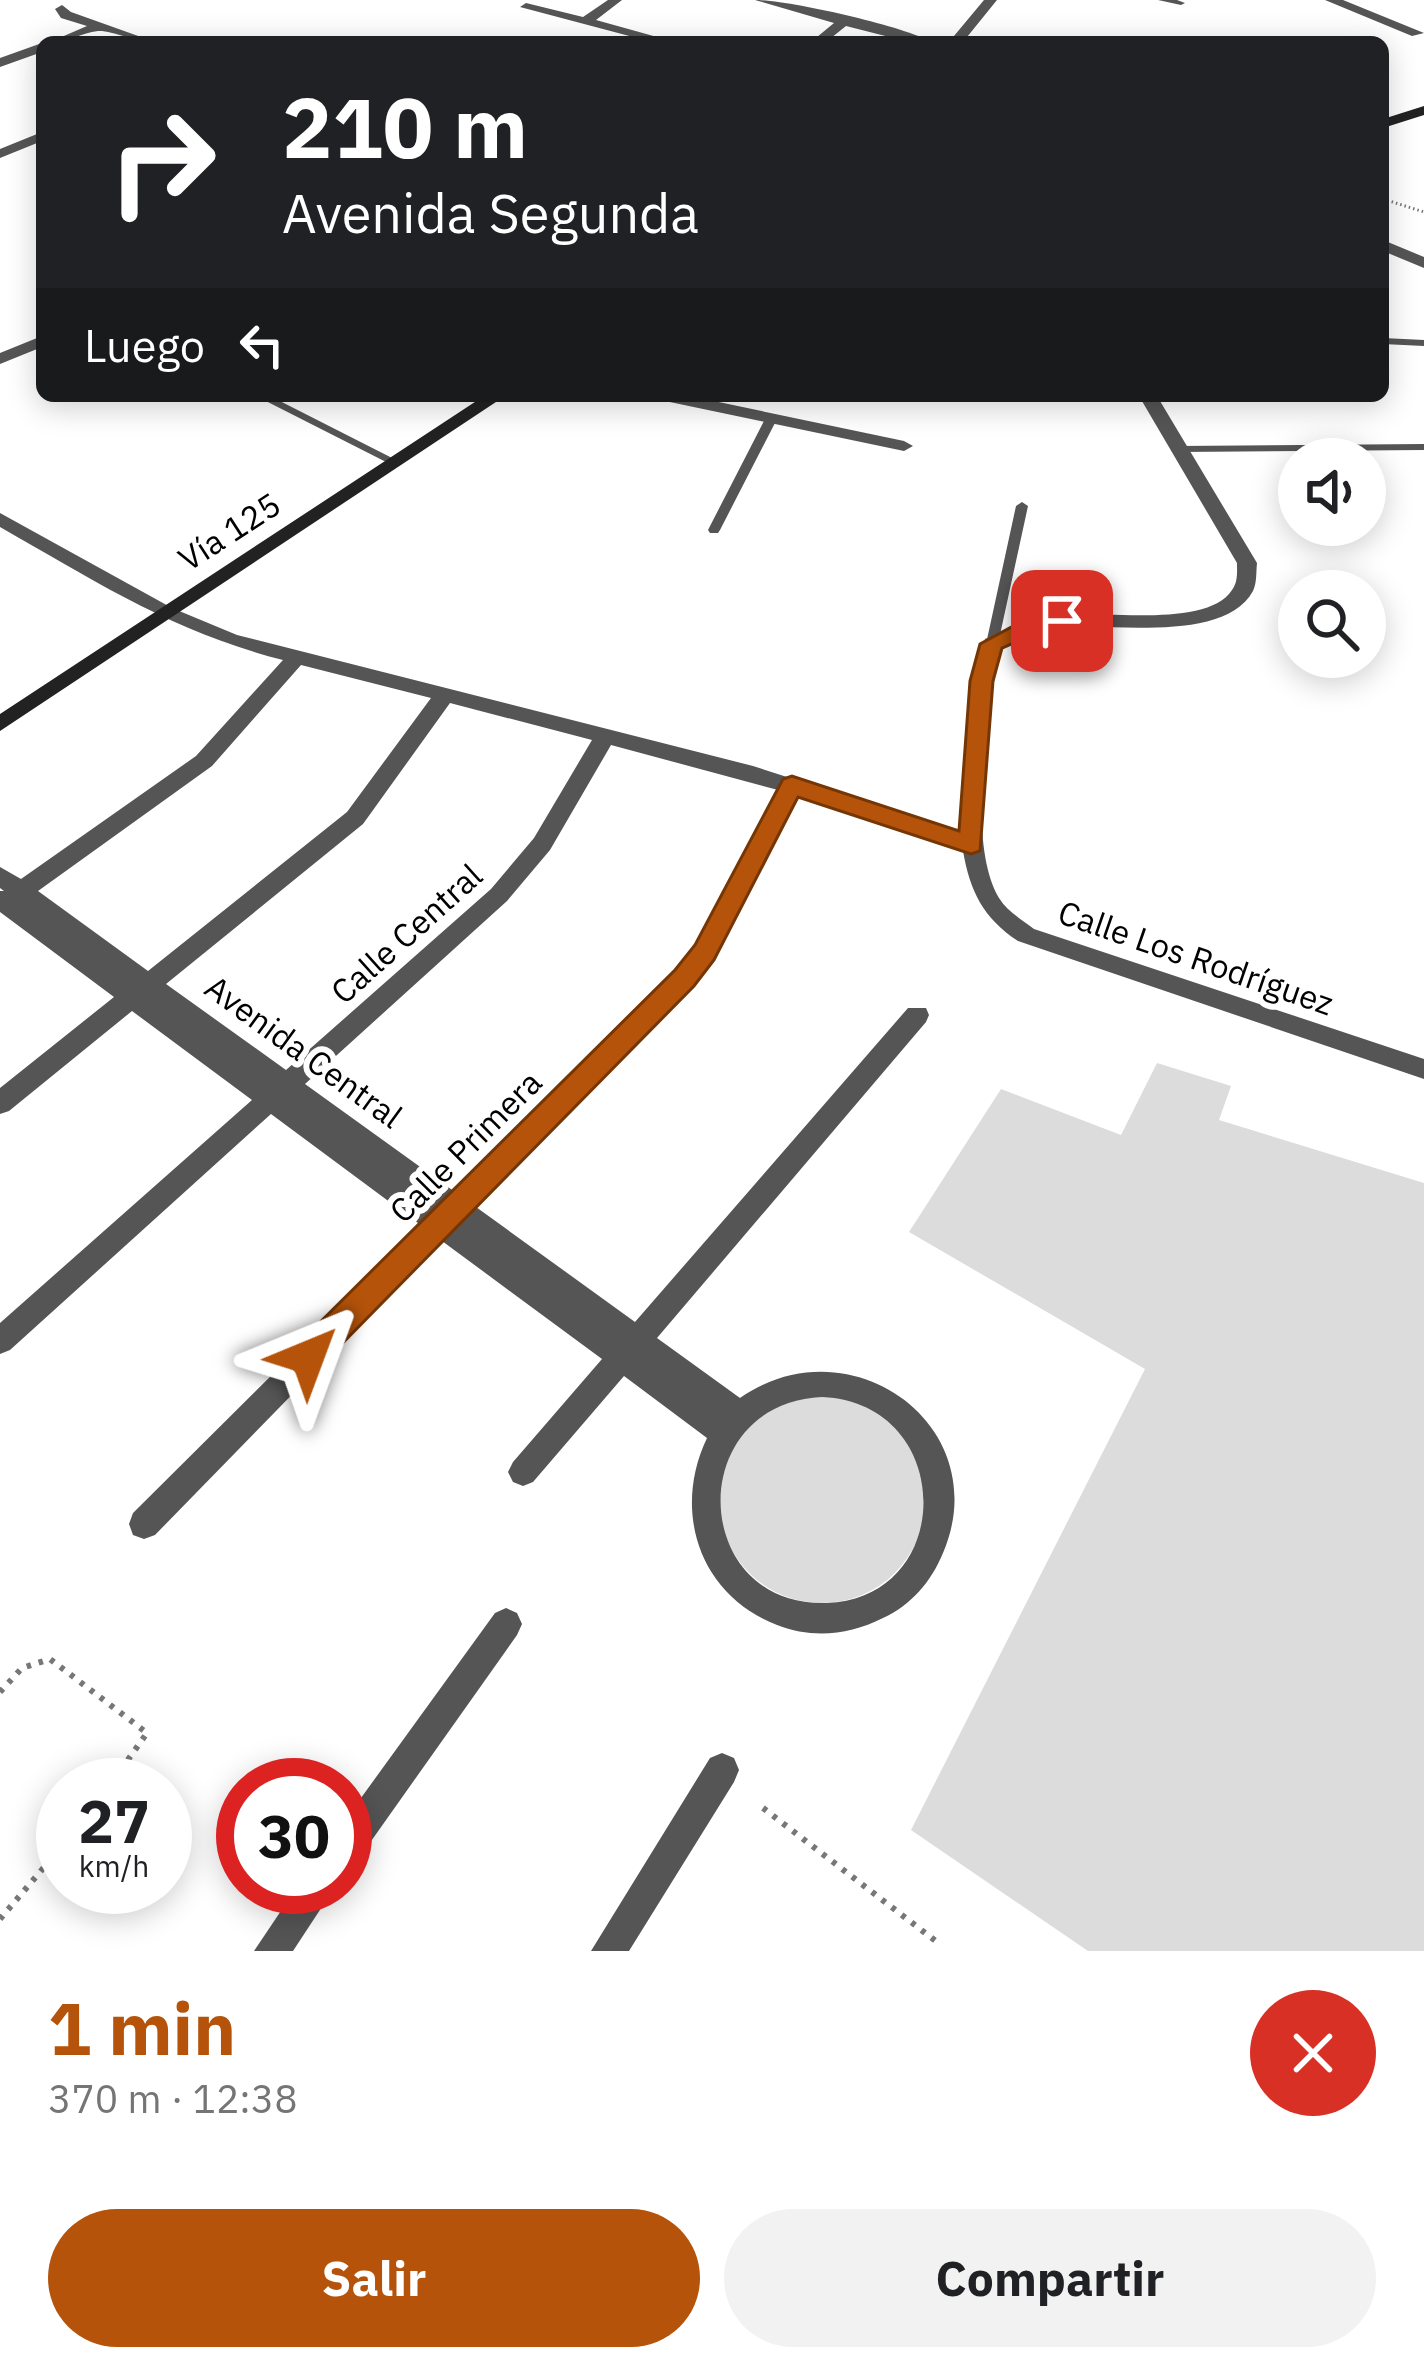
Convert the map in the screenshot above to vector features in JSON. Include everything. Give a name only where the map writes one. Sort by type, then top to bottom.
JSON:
[{"type":"main road","points":[[1389,122],[1424,110]]},
{"type":"main road","name":"Vía 125","points":[[0,724],[487,402]]},
{"type":"street","points":[[586,21],[616,0]]},
{"type":"street","points":[[761,0],[903,36]]},
{"type":"street","points":[[961,36],[991,0]]},
{"type":"street","points":[[1331,0],[1417,33]]},
{"type":"street","points":[[526,7],[645,36]]},
{"type":"street","points":[[62,9],[66,15],[130,36]]},
{"type":"street","points":[[825,36],[845,20]]},
{"type":"street","points":[[73,36],[99,26]]},
{"type":"street","points":[[0,63],[36,49]]},
{"type":"street","points":[[0,151],[36,134]]},
{"type":"street","points":[[1389,248],[1424,263]]},
{"type":"street","points":[[0,359],[36,344]]},
{"type":"street","points":[[694,402],[904,446]]},
{"type":"street","points":[[992,644],[1027,628],[1062,621],[1181,618],[1223,612],[1245,596],[1250,580],[1246,563],[1152,402]]},
{"type":"street","points":[[0,518],[159,617]]},
{"type":"street","points":[[0,532],[159,617],[296,658],[792,785],[971,845]]},
{"type":"street","name":"Calle Los Rodríguez","points":[[992,644],[981,681],[971,845],[989,902],[1026,935],[1424,1069]]},
{"type":"street","points":[[5,895],[220,748],[296,658]]},
{"type":"street","points":[[0,1103],[356,818],[444,696]]},
{"type":"street","name":"Calle Central","points":[[0,1341],[524,869],[605,736]]},
{"type":"street","name":"Calle Primera","points":[[144,1524],[685,978],[705,952],[792,785]]},
{"type":"street","name":"Avenida Central","points":[[5,895],[141,989],[731,1423]]},
{"type":"street","points":[[523,1472],[917,1016]]},
{"type":"street","points":[[808,1385],[846,1388],[898,1415],[924,1444],[941,1500],[937,1539],[919,1574],[889,1601],[830,1618],[788,1612],[751,1592],[723,1562],[706,1525],[703,1485],[731,1423],[771,1394],[808,1385]]},
{"type":"street","points":[[372,1811],[506,1624]]},
{"type":"street","points":[[609,1951],[722,1770]]},
{"type":"street","points":[[272,1951],[299,1914]]},
{"type":"lane","points":[[1162,0],[1181,3]]},
{"type":"lane","points":[[1389,340],[1424,343]]},
{"type":"lane","points":[[273,402],[394,462]]},
{"type":"lane","points":[[714,530],[771,418]]},
{"type":"lane","points":[[1179,449],[1424,447]]},
{"type":"lane","points":[[992,644],[1022,506]]},
{"type":"path","points":[[1389,201],[1424,212]]},
{"type":"path","points":[[0,1692],[22,1668],[50,1659],[147,1733],[129,1758]]},
{"type":"path","points":[[763,1808],[937,1942]]},
{"type":"path","points":[[0,1919],[36,1877]]},
{"type":"shaded area","points":[[1157,1063],[1231,1086],[1219,1120],[1424,1183],[1424,1951],[1088,1951],[911,1830],[1145,1369],[909,1232],[1001,1089],[1121,1135]]},
{"type":"shaded area","points":[[822,1397],[862,1404],[895,1427],[918,1460],[925,1500],[918,1540],[895,1573],[862,1596],[822,1603],[782,1596],[749,1573],[726,1540],[719,1500],[726,1460],[749,1427],[782,1404]]},
{"type":"route","points":[[308,1357],[685,978],[705,952],[792,785],[971,845],[981,681],[992,644],[1027,628],[1062,621]]}]
